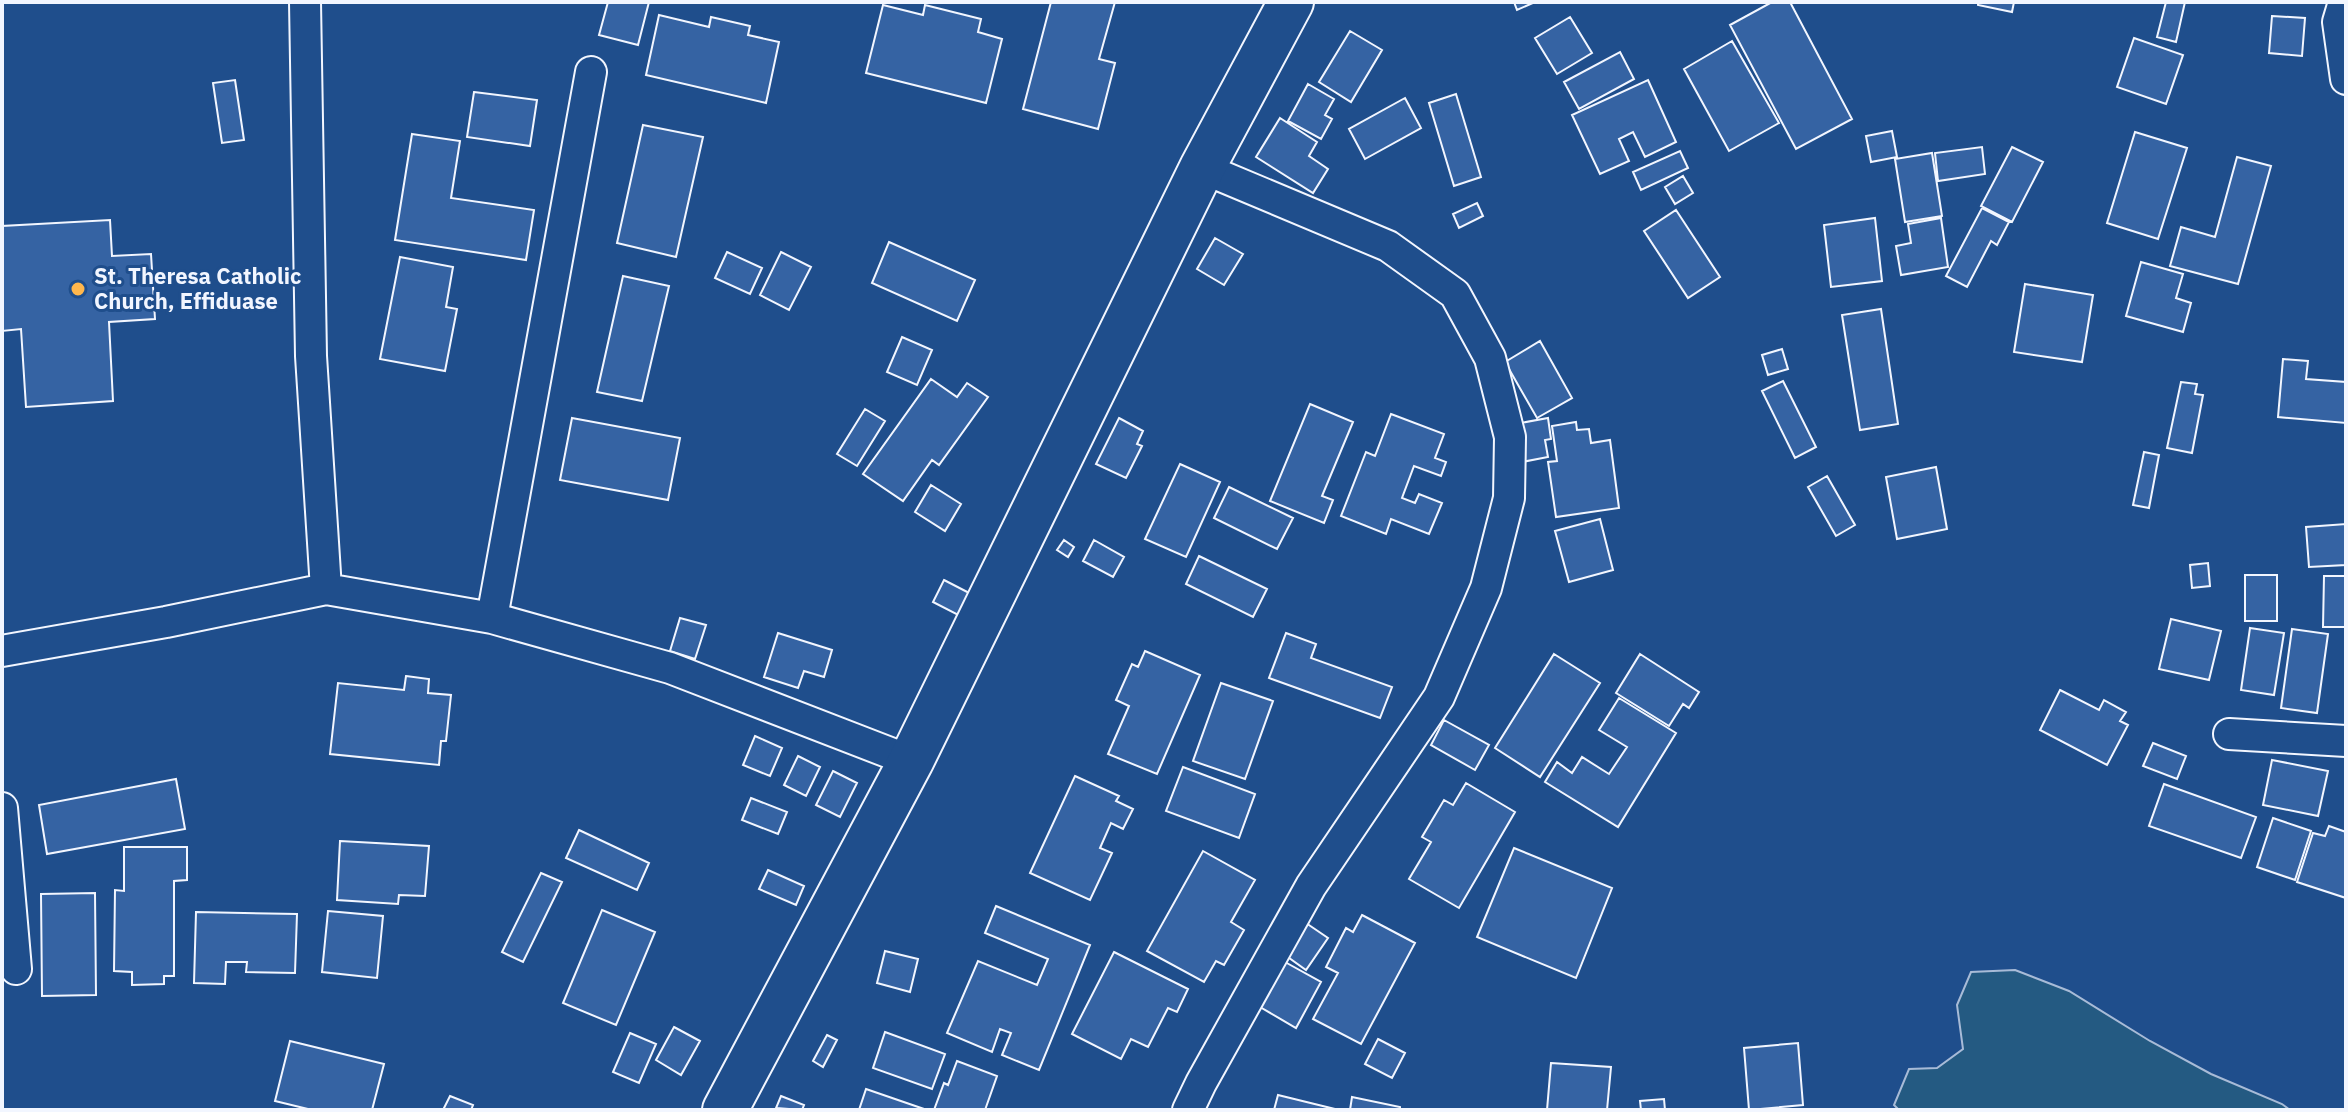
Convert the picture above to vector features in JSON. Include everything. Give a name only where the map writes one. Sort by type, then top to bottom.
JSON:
[{"type":"main road","points":[[725,1110],[911,761],[1202,168],[1291,2]]},
{"type":"street","points":[[305,2],[311,356],[326,589]]},
{"type":"street","points":[[2344,2],[2338,22],[2346,79]]},
{"type":"street","points":[[492,618],[591,72]]},
{"type":"street","points":[[1188,1110],[1311,886],[1439,697],[1486,588],[1509,498],[1510,437],[1490,358],[1455,294],[1388,246],[1202,168]]},
{"type":"street","points":[[2,651],[326,589],[492,618],[670,668],[911,761]]},
{"type":"street","points":[[2229,734],[2346,741]]},
{"type":"street","points":[[2,808],[16,969]]},
{"type":"shaded area","points":[[2015,970],[2069,991],[2211,1074],[2290,1110],[1899,1110],[1894,1105],[1909,1069],[1937,1068],[1963,1049],[1957,1005],[1971,972]]},
{"type":"building","points":[[608,2],[649,2],[638,45],[599,35]]},
{"type":"building","points":[[1051,2],[1115,2],[1099,59],[1115,63],[1098,129],[1023,109]]},
{"type":"building","points":[[1514,2],[1535,2],[1517,10]]},
{"type":"building","points":[[1772,2],[1790,2],[1852,119],[1796,149],[1730,25]]},
{"type":"building","points":[[1978,2],[2014,2],[2012,12],[1978,5]]},
{"type":"building","points":[[2166,2],[2185,2],[2176,42],[2157,37]]},
{"type":"building","points":[[883,5],[923,15],[925,5],[981,19],[978,32],[1002,39],[986,103],[866,73]]},
{"type":"building","points":[[659,15],[709,27],[711,17],[750,26],[748,35],[779,42],[766,103],[646,75]]},
{"type":"building","points":[[2272,16],[2305,18],[2302,56],[2269,53]]},
{"type":"building","points":[[1570,17],[1592,53],[1557,74],[1535,38]]},
{"type":"building","points":[[1350,31],[1382,50],[1351,102],[1319,82]]},
{"type":"building","points":[[2134,38],[2183,55],[2166,104],[2117,87]]},
{"type":"building","points":[[1732,41],[1779,123],[1729,151],[1684,69]]},
{"type":"building","points":[[1620,52],[1634,79],[1579,109],[1564,82]]},
{"type":"building","points":[[235,80],[244,140],[222,143],[213,83]]},
{"type":"building","points":[[1648,80],[1676,142],[1645,157],[1633,132],[1619,139],[1629,161],[1600,174],[1572,115]]},
{"type":"building","points":[[1308,84],[1334,99],[1325,115],[1332,119],[1321,139],[1288,121]]},
{"type":"building","points":[[474,92],[537,100],[530,146],[467,137]]},
{"type":"building","points":[[1456,94],[1481,177],[1454,186],[1429,103]]},
{"type":"building","points":[[1405,98],[1421,128],[1365,159],[1349,129]]},
{"type":"building","points":[[1280,118],[1317,142],[1309,156],[1328,169],[1313,193],[1256,157]]},
{"type":"building","points":[[643,125],[703,137],[676,257],[617,243]]},
{"type":"building","points":[[1892,131],[1897,157],[1871,162],[1866,136]]},
{"type":"building","points":[[2135,132],[2187,148],[2158,239],[2107,223]]},
{"type":"building","points":[[412,134],[460,141],[451,198],[534,210],[526,260],[395,240]]},
{"type":"building","points":[[1982,147],[1985,174],[1938,181],[1935,153]]},
{"type":"building","points":[[2012,147],[2043,162],[2012,222],[1981,206]]},
{"type":"building","points":[[1680,151],[1688,168],[1641,190],[1633,172]]},
{"type":"building","points":[[1932,153],[1942,216],[1905,222],[1895,159]]},
{"type":"building","points":[[2237,157],[2271,166],[2238,284],[2170,266],[2181,227],[2215,237]]},
{"type":"building","points":[[1683,176],[1693,193],[1675,204],[1665,187]]},
{"type":"building","points":[[1477,203],[1483,216],[1459,228],[1453,214]]},
{"type":"building","points":[[1982,208],[2009,222],[1997,245],[1991,241],[1967,287],[1946,276]]},
{"type":"building","points":[[1676,210],[1720,277],[1688,298],[1644,231]]},
{"type":"building","points":[[1875,218],[1882,281],[1831,287],[1824,225]]},
{"type":"building","points":[[1941,218],[1948,267],[1901,275],[1896,246],[1911,243],[1908,224]]},
{"type":"building","name":"St. Theresa Catholic Church, Effiduase","points":[[110,220],[112,256],[151,254],[155,319],[109,322],[113,401],[26,407],[21,329],[2,331],[2,226]]},
{"type":"building","points":[[1215,238],[1243,254],[1224,285],[1197,269]]},
{"type":"building","points":[[889,242],[975,280],[957,321],[872,283]]},
{"type":"building","points":[[727,252],[762,268],[750,294],[715,278]]},
{"type":"building","points":[[781,252],[811,267],[789,310],[760,295]]},
{"type":"building","points":[[400,257],[453,267],[446,307],[457,309],[445,371],[380,359]]},
{"type":"building","points":[[2141,262],[2183,274],[2176,298],[2191,303],[2183,332],[2126,316]]},
{"type":"building","points":[[623,276],[669,286],[642,401],[597,392]]},
{"type":"building","points":[[2025,284],[2093,295],[2082,362],[2014,352]]},
{"type":"building","points":[[1881,309],[1898,424],[1860,430],[1842,315]]},
{"type":"building","points":[[902,337],[932,350],[917,385],[887,372]]},
{"type":"building","points":[[1540,341],[1572,398],[1537,418],[1505,362]]},
{"type":"building","points":[[1782,349],[1788,369],[1768,375],[1762,355]]},
{"type":"building","points":[[2283,359],[2308,361],[2306,379],[2346,382],[2346,423],[2278,417]]},
{"type":"building","points":[[931,379],[957,397],[967,383],[988,397],[939,465],[932,460],[903,501],[863,474]]},
{"type":"building","points":[[1783,381],[1816,447],[1795,458],[1762,391]]},
{"type":"building","points":[[2181,382],[2197,384],[2195,394],[2203,395],[2192,453],[2167,448]]},
{"type":"building","points":[[1310,404],[1353,422],[1322,496],[1333,500],[1324,523],[1270,501]]},
{"type":"building","points":[[865,409],[885,421],[857,466],[837,454]]},
{"type":"building","points":[[1391,414],[1444,434],[1435,458],[1446,462],[1441,476],[1414,466],[1402,498],[1415,503],[1419,494],[1442,503],[1429,534],[1391,519],[1386,534],[1341,516],[1366,452],[1375,456]]},
{"type":"building","points":[[572,418],[680,438],[668,500],[560,480]]},
{"type":"building","points":[[1119,418],[1143,431],[1137,444],[1142,446],[1126,478],[1096,464]]},
{"type":"building","points":[[1548,418],[1551,439],[1545,440],[1548,457],[1522,462],[1515,424]]},
{"type":"building","points":[[1576,422],[1577,430],[1589,429],[1591,443],[1610,440],[1619,508],[1556,517],[1548,462],[1557,461],[1552,426]]},
{"type":"building","points":[[2144,452],[2159,455],[2149,508],[2133,505]]},
{"type":"building","points":[[1180,464],[1220,482],[1186,557],[1145,539]]},
{"type":"building","points":[[1936,467],[1947,529],[1897,539],[1886,477]]},
{"type":"building","points":[[1827,476],[1855,525],[1836,536],[1808,487]]},
{"type":"building","points":[[931,485],[961,504],[945,531],[915,512]]},
{"type":"building","points":[[1229,487],[1293,518],[1277,549],[1214,518]]},
{"type":"building","points":[[1600,519],[1613,570],[1569,582],[1555,531]]},
{"type":"building","points":[[2346,524],[2346,565],[2309,567],[2306,527]]},
{"type":"building","points":[[1064,540],[1074,547],[1068,557],[1057,550]]},
{"type":"building","points":[[1094,540],[1124,557],[1113,577],[1083,561]]},
{"type":"building","points":[[1199,556],[1267,589],[1253,617],[1186,584]]},
{"type":"building","points":[[2208,563],[2210,586],[2192,588],[2190,565]]},
{"type":"building","points":[[2245,575],[2277,575],[2277,621],[2245,621]]},
{"type":"building","points":[[2324,576],[2346,576],[2346,627],[2323,627]]},
{"type":"building","points":[[944,580],[977,597],[966,619],[933,602]]},
{"type":"building","points":[[680,618],[706,625],[695,659],[670,651]]},
{"type":"building","points":[[2171,619],[2221,631],[2209,680],[2159,669]]},
{"type":"building","points":[[2250,628],[2284,633],[2274,695],[2241,690]]},
{"type":"building","points":[[2292,629],[2328,634],[2317,713],[2281,708]]},
{"type":"building","points":[[778,633],[832,650],[824,677],[804,671],[798,688],[764,677]]},
{"type":"building","points":[[1286,633],[1316,644],[1311,658],[1392,687],[1380,718],[1269,678]]},
{"type":"building","points":[[1145,651],[1200,675],[1157,774],[1108,754],[1129,706],[1116,700],[1132,664],[1138,667]]},
{"type":"building","points":[[1554,654],[1600,683],[1540,777],[1495,748]]},
{"type":"building","points":[[1640,654],[1699,692],[1689,708],[1683,704],[1669,726],[1616,693]]},
{"type":"building","points":[[406,676],[429,679],[428,693],[451,695],[446,741],[441,741],[439,765],[330,754],[338,683],[404,690]]},
{"type":"building","points":[[1221,683],[1273,701],[1245,779],[1193,761]]},
{"type":"building","points":[[2060,690],[2099,710],[2104,700],[2126,712],[2120,721],[2128,725],[2107,765],[2040,730]]},
{"type":"building","points":[[1619,698],[1676,733],[1618,827],[1545,782],[1557,762],[1572,773],[1582,757],[1609,774],[1627,747],[1599,730]]},
{"type":"building","points":[[1444,720],[1489,745],[1475,770],[1431,745]]},
{"type":"building","points":[[755,736],[782,748],[770,776],[743,765]]},
{"type":"building","points":[[2153,743],[2186,756],[2177,779],[2143,766]]},
{"type":"building","points":[[798,756],[820,767],[806,796],[784,785]]},
{"type":"building","points":[[2272,760],[2328,771],[2318,816],[2263,805]]},
{"type":"building","points":[[1183,767],[1255,794],[1239,838],[1166,811]]},
{"type":"building","points":[[833,771],[857,783],[840,817],[816,805]]},
{"type":"building","points":[[1075,776],[1119,796],[1116,801],[1133,809],[1123,829],[1111,823],[1100,848],[1112,853],[1090,900],[1030,873]]},
{"type":"building","points":[[176,779],[185,829],[47,854],[39,805]]},
{"type":"building","points":[[1466,783],[1515,812],[1459,908],[1409,879],[1431,842],[1422,837],[1444,800],[1453,805]]},
{"type":"building","points":[[2164,784],[2256,817],[2241,858],[2149,826]]},
{"type":"building","points":[[751,798],[787,812],[778,834],[742,820]]},
{"type":"building","points":[[2273,818],[2311,831],[2295,880],[2257,867]]},
{"type":"building","points":[[2329,826],[2346,832],[2346,898],[2297,882],[2313,833],[2325,836]]},
{"type":"building","points":[[579,830],[649,863],[637,890],[566,858]]},
{"type":"building","points":[[340,841],[429,846],[425,896],[399,895],[398,904],[337,900]]},
{"type":"building","points":[[124,847],[187,847],[187,880],[174,881],[174,976],[164,976],[164,984],[132,985],[132,972],[114,971],[115,890],[124,891]]},
{"type":"building","points":[[1514,848],[1612,888],[1576,978],[1477,937]]},
{"type":"building","points":[[1203,851],[1255,880],[1231,922],[1244,930],[1224,965],[1216,961],[1204,982],[1147,951]]},
{"type":"building","points":[[768,870],[804,886],[796,905],[759,889]]},
{"type":"building","points":[[541,873],[562,882],[523,962],[502,952]]},
{"type":"building","points":[[95,893],[96,995],[42,996],[41,894]]},
{"type":"building","points":[[996,906],[1090,945],[1039,1070],[1002,1055],[1011,1033],[1000,1029],[992,1052],[947,1033],[978,961],[1037,985],[1048,959],[985,933]]},
{"type":"building","points":[[602,910],[655,932],[616,1025],[563,1003]]},
{"type":"building","points":[[328,911],[383,916],[377,978],[322,972]]},
{"type":"building","points":[[196,912],[297,914],[295,973],[246,972],[247,962],[226,962],[225,984],[194,983]]},
{"type":"building","points":[[1362,915],[1415,943],[1361,1044],[1313,1019],[1338,973],[1326,967],[1346,928],[1353,932]]},
{"type":"building","points":[[1306,923],[1328,938],[1306,970],[1285,955]]},
{"type":"building","points":[[885,951],[918,959],[910,992],[877,983]]},
{"type":"building","points":[[1114,952],[1188,989],[1177,1012],[1168,1008],[1148,1047],[1131,1039],[1121,1059],[1072,1034]]},
{"type":"building","points":[[1285,962],[1321,982],[1296,1028],[1260,1007]]},
{"type":"building","points":[[674,1027],[700,1041],[681,1075],[656,1060]]},
{"type":"building","points":[[885,1032],[945,1054],[932,1089],[873,1068]]},
{"type":"building","points":[[630,1033],[656,1044],[639,1083],[613,1072]]},
{"type":"building","points":[[827,1035],[837,1040],[823,1067],[813,1061]]},
{"type":"building","points":[[1378,1039],[1405,1053],[1392,1078],[1365,1064]]},
{"type":"building","points":[[290,1041],[384,1064],[372,1110],[312,1110],[275,1101]]},
{"type":"building","points":[[1798,1043],[1803,1105],[1749,1110],[1744,1048]]},
{"type":"building","points":[[957,1061],[997,1076],[985,1110],[934,1110],[944,1083],[948,1085]]},
{"type":"building","points":[[1551,1063],[1611,1067],[1607,1110],[1547,1110]]},
{"type":"building","points":[[866,1089],[927,1110],[859,1110]]},
{"type":"building","points":[[1278,1095],[1339,1110],[1274,1110]]},
{"type":"building","points":[[450,1096],[473,1105],[471,1110],[443,1110]]},
{"type":"building","points":[[781,1096],[804,1105],[802,1110],[776,1108]]},
{"type":"building","points":[[1352,1097],[1400,1107],[1400,1110],[1350,1110]]},
{"type":"building","points":[[1664,1099],[1665,1110],[1641,1110],[1640,1101]]},
{"type":"place","name":"St. Theresa Catholic Church, Effiduase","points":[[78,289]]}]
